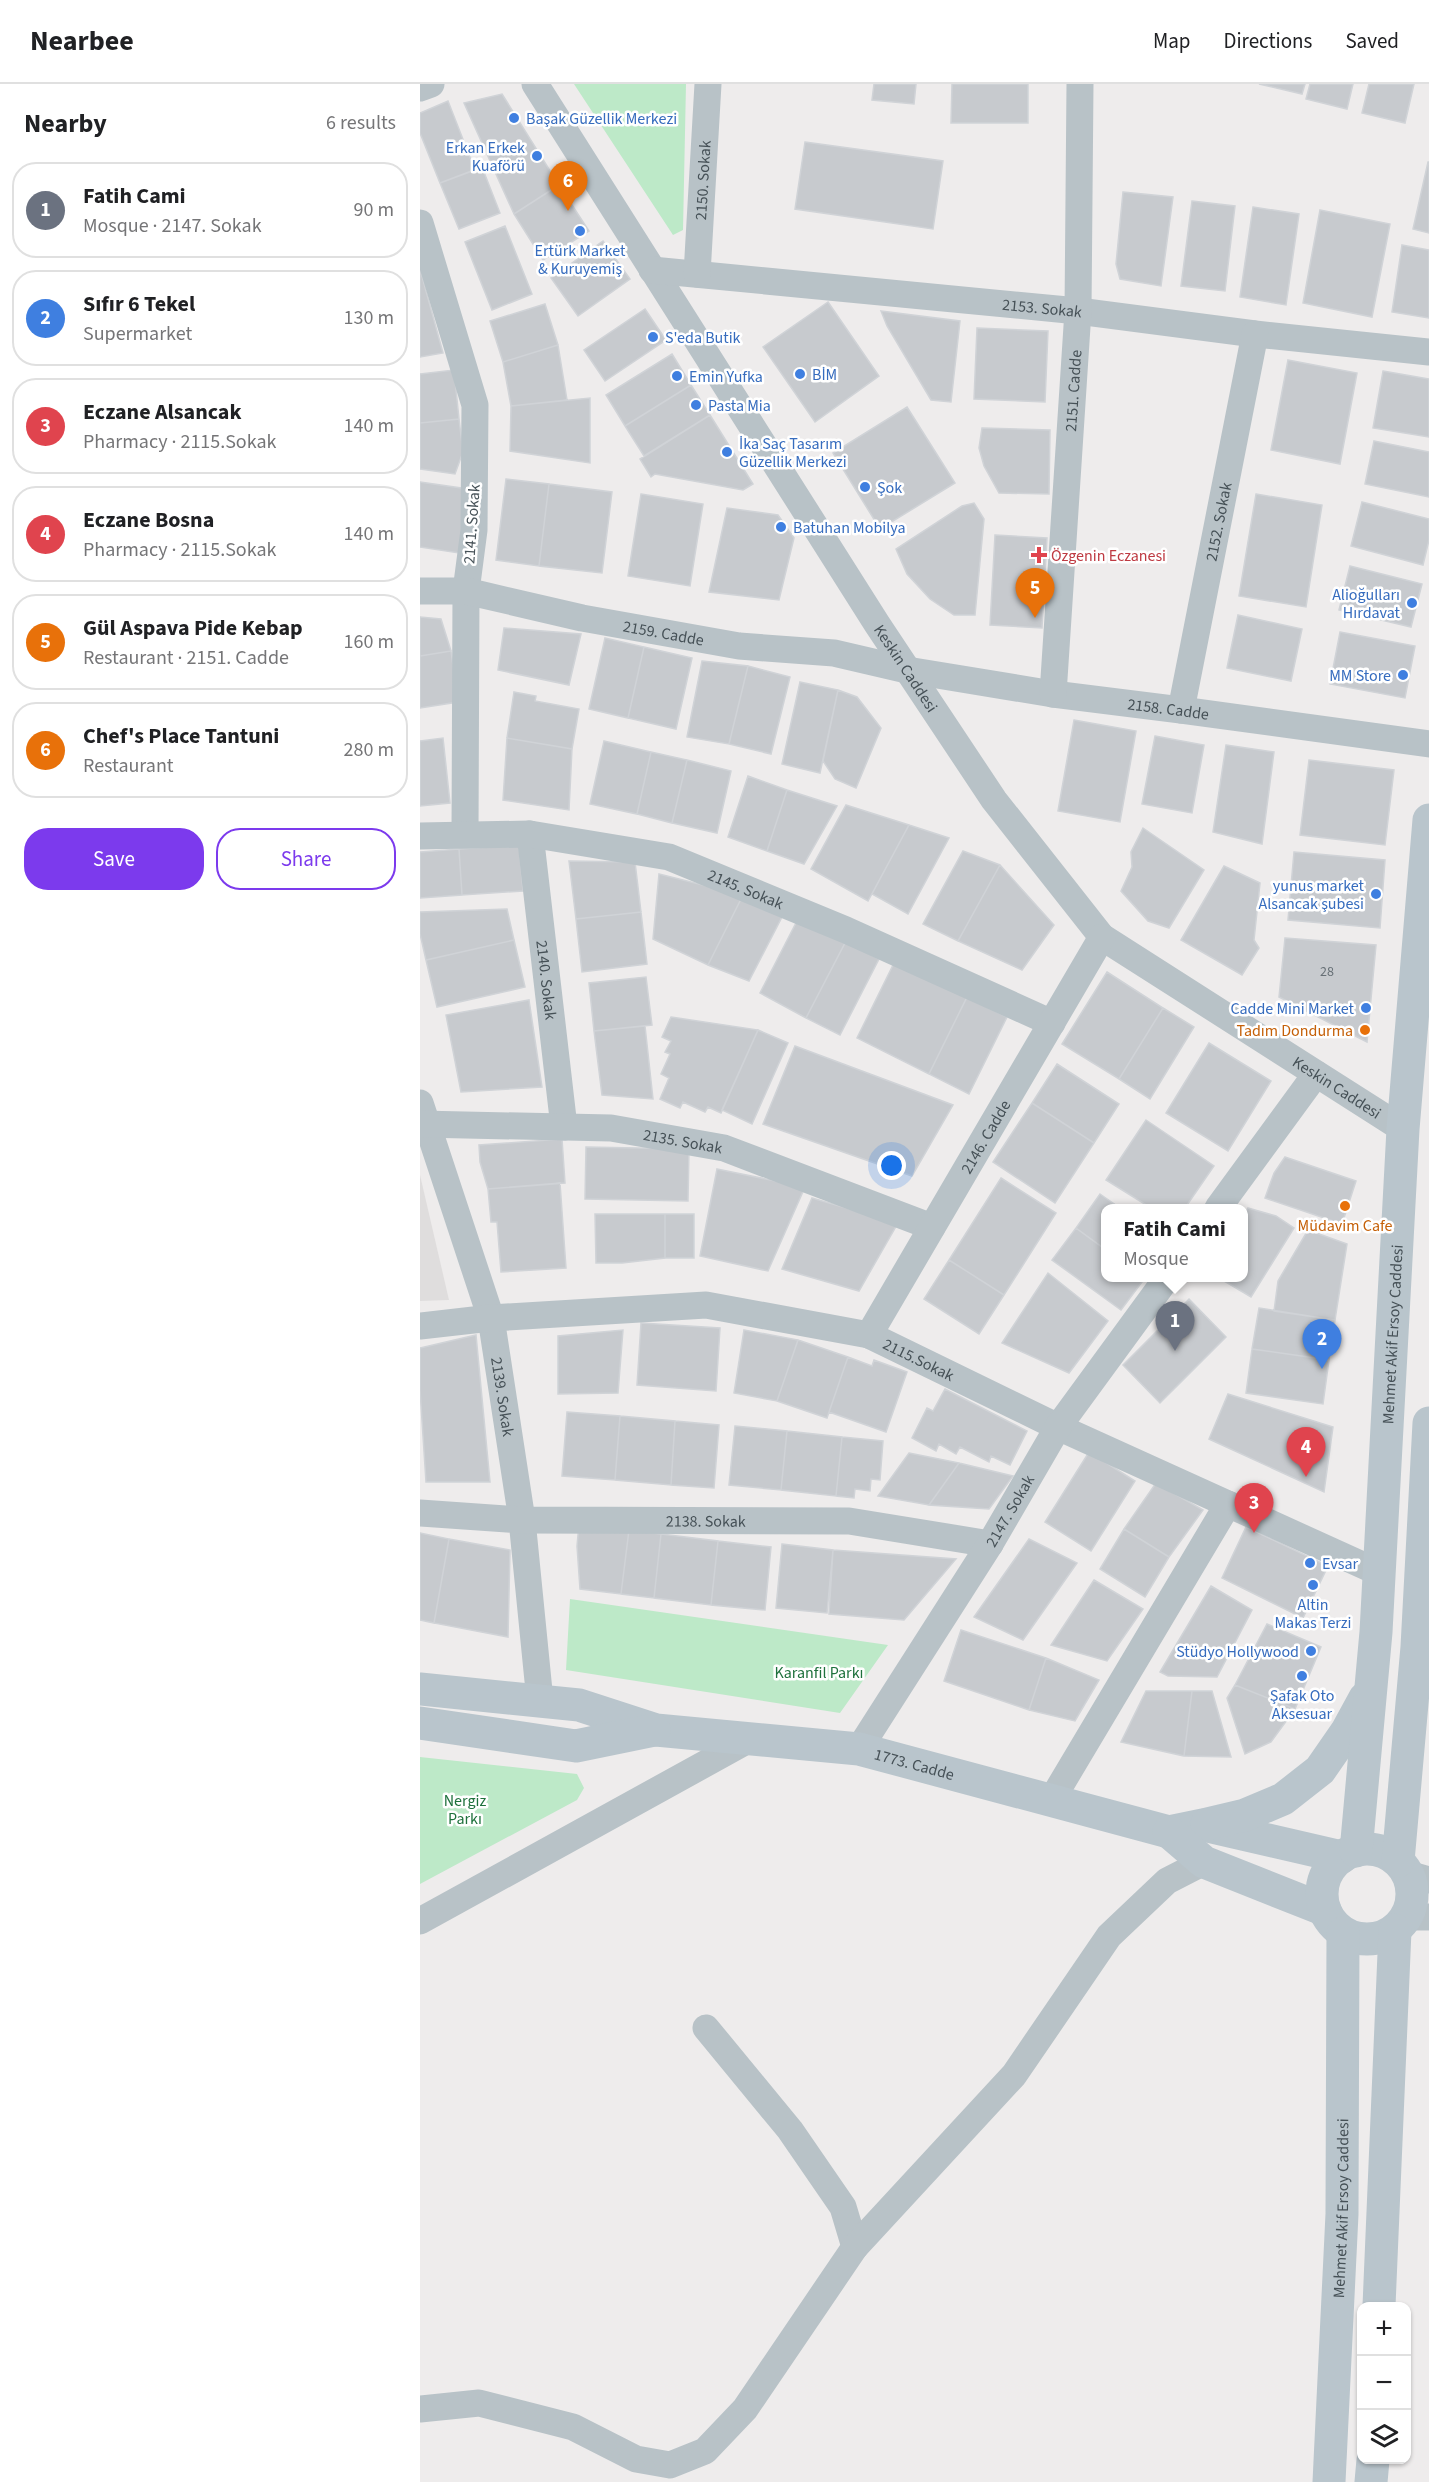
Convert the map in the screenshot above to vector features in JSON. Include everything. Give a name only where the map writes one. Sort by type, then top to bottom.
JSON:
[{"type":"street","points":[[420,88],[431,84]]},
{"type":"street","name":"Keskin Caddesi","points":[[535,84],[907,670],[994,800],[1102,937],[1403,1129]]},
{"type":"street","name":"2150. Sokak","points":[[697,274],[708,84]]},
{"type":"street","name":"2151. Cadde","points":[[1053,694],[1078,311],[1080,84]]},
{"type":"street","name":"2141. Sokak","points":[[420,223],[475,405],[474,530],[466,591],[465,833]]},
{"type":"street","name":"2153. Sokak","points":[[652,270],[1078,311],[1255,334],[1429,352]]},
{"type":"street","name":"2152. Sokak","points":[[1181,710],[1255,334]]},
{"type":"street","name":"2159. Cadde","points":[[420,591],[466,591],[582,618],[728,644],[834,653],[907,670]]},
{"type":"street","name":"2158. Cadde","points":[[907,670],[1053,694],[1429,744]]},
{"type":"street","name":"Mehmet Akif Ersoy Caddesi","points":[[1349,1854],[1371,1686],[1380,1573],[1403,1129],[1429,819]]},
{"type":"street","name":"2145. Sokak","points":[[420,836],[465,833],[530,834],[669,857],[846,930],[1052,1023]]},
{"type":"street","name":"2140. Sokak","points":[[530,834],[564,1127]]},
{"type":"street","name":"2146. Cadde","points":[[869,1335],[1102,937]]},
{"type":"street","points":[[1222,1204],[1316,1074]]},
{"type":"street","name":"2135. Sokak","points":[[422,1116],[564,1127],[611,1128],[724,1148],[932,1227]]},
{"type":"street","name":"2139. Sokak","points":[[422,1116],[491,1318],[522,1520],[540,1701]]},
{"type":"street","name":"2147. Sokak","points":[[859,1749],[990,1544],[1058,1426],[1164,1282]]},
{"type":"street","name":"2115.Sokak","points":[[420,1326],[491,1318],[706,1305],[869,1335],[1058,1426],[1380,1573]]},
{"type":"street","points":[[1379,2302],[1412,1888],[1423,1647],[1429,1423]]},
{"type":"street","points":[[1051,1801],[1228,1504]]},
{"type":"street","name":"2138. Sokak","points":[[420,1513],[522,1520],[849,1521],[990,1544]]},
{"type":"street","points":[[1203,1825],[1245,1815],[1283,1799],[1320,1770],[1347,1731],[1371,1686]]},
{"type":"street","name":"1773. Cadde","points":[[420,1689],[579,1706],[656,1730],[859,1749],[1169,1832],[1204,1862],[1334,1921]]},
{"type":"street","name":"1773. Cadde","points":[[420,1723],[576,1746],[656,1730]]},
{"type":"street","points":[[420,1920],[750,1739]]},
{"type":"street","name":"1773. Cadde","points":[[1169,1832],[1203,1825],[1349,1854]]},
{"type":"street","points":[[1410,1921],[1385,1936],[1371,1939],[1357,1938],[1334,1921],[1322,1896],[1324,1881],[1331,1868],[1349,1854],[1371,1849],[1386,1853],[1412,1872]]},
{"type":"street","points":[[420,2409],[479,2403],[573,2427],[636,2459],[670,2465],[705,2451],[744,2409],[855,2247],[1014,2075],[1109,1936],[1167,1881],[1204,1862]]},
{"type":"street","name":"Mehmet Akif Ersoy Caddesi","points":[[1329,2482],[1342,2214],[1334,1921]]},
{"type":"street","points":[[706,2028],[790,2130],[843,2207],[855,2247]]},
{"type":"street","points":[[1371,2482],[1372,2464]]},
{"type":"shaded area","points":[[420,1175],[449,1300],[420,1301]]},
{"type":"green space","points":[[574,84],[686,84],[683,230],[673,235]]},
{"type":"green space","name":"Karanfil Parkı","points":[[570,1599],[888,1645],[840,1713],[566,1670]]},
{"type":"green space","name":"Nergiz Parkı","points":[[420,1757],[577,1774],[584,1788],[577,1800],[420,1884]]},
{"type":"building","points":[[874,84],[916,84],[914,104],[872,100]]},
{"type":"building","points":[[952,84],[1028,84],[1028,123],[951,123]]},
{"type":"building","points":[[1259,84],[1305,84],[1302,94]]},
{"type":"building","points":[[1310,84],[1353,84],[1347,109],[1306,99]]},
{"type":"building","points":[[1369,84],[1414,84],[1405,123],[1362,113]]},
{"type":"building","points":[[502,94],[559,185],[514,214],[464,103]]},
{"type":"building","points":[[448,101],[475,170],[440,183],[420,133],[420,113]]},
{"type":"building","points":[[805,142],[943,161],[933,229],[795,209]]},
{"type":"building","points":[[1429,162],[1429,233],[1413,229]]},
{"type":"building","points":[[482,167],[500,213],[459,229],[440,183]]},
{"type":"building","points":[[559,185],[589,231],[543,260],[514,214]]},
{"type":"building","points":[[1123,192],[1173,197],[1161,286],[1120,279],[1116,264]]},
{"type":"building","points":[[1192,201],[1235,206],[1225,291],[1181,286]]},
{"type":"building","points":[[1253,207],[1299,214],[1286,305],[1240,297]]},
{"type":"building","points":[[1320,210],[1390,224],[1372,317],[1303,303]]},
{"type":"building","points":[[505,226],[532,294],[492,310],[465,242]]},
{"type":"building","points":[[603,241],[630,279],[578,316],[551,278]]},
{"type":"building","points":[[1402,245],[1429,250],[1429,318],[1392,312]]},
{"type":"building","points":[[420,269],[443,353],[420,357]]},
{"type":"building","points":[[828,302],[879,376],[815,422],[763,347]]},
{"type":"building","points":[[545,304],[558,345],[503,362],[490,321]]},
{"type":"building","points":[[645,309],[666,340],[605,381],[584,350]]},
{"type":"building","points":[[881,311],[960,321],[951,402],[931,400],[887,326]]},
{"type":"building","points":[[977,328],[1048,331],[1045,402],[974,399]]},
{"type":"building","points":[[558,345],[567,400],[511,406],[503,362]]},
{"type":"building","points":[[672,354],[691,385],[625,426],[606,395]]},
{"type":"building","points":[[1288,360],[1357,373],[1340,464],[1271,450]]},
{"type":"building","points":[[454,370],[459,419],[420,423],[420,374]]},
{"type":"building","points":[[1383,371],[1429,379],[1429,437],[1373,428]]},
{"type":"building","points":[[691,385],[710,415],[644,456],[625,426]]},
{"type":"building","points":[[590,398],[590,463],[510,451],[511,406]]},
{"type":"building","points":[[907,407],[955,483],[880,529],[833,453]]},
{"type":"building","points":[[710,415],[753,484],[743,490],[655,474],[651,477],[640,459]]},
{"type":"building","points":[[459,419],[463,452],[455,474],[420,469],[420,423]]},
{"type":"building","points":[[982,428],[1050,430],[1049,494],[999,493],[984,466],[979,448]]},
{"type":"building","points":[[1374,441],[1429,452],[1429,497],[1365,484]]},
{"type":"building","points":[[506,479],[549,484],[539,566],[496,560]]},
{"type":"building","points":[[420,482],[468,489],[459,553],[420,547]]},
{"type":"building","points":[[549,484],[612,492],[602,573],[539,566]]},
{"type":"building","points":[[641,494],[703,504],[690,586],[628,576]]},
{"type":"building","points":[[1256,494],[1322,505],[1306,607],[1239,596]]},
{"type":"building","points":[[1362,502],[1429,519],[1429,540],[1423,565],[1351,546]]},
{"type":"building","points":[[974,503],[984,519],[975,615],[954,615],[930,599],[907,574],[896,549],[962,506]]},
{"type":"building","points":[[727,508],[778,515],[794,538],[779,600],[709,592]]},
{"type":"building","points":[[995,535],[1047,538],[1042,628],[990,625]]},
{"type":"building","points":[[1350,566],[1422,584],[1411,627],[1339,610]]},
{"type":"building","points":[[1238,615],[1302,629],[1291,681],[1227,668]]},
{"type":"building","points":[[420,617],[441,619],[451,651],[420,656]]},
{"type":"building","points":[[504,628],[581,634],[569,685],[498,670]]},
{"type":"building","points":[[1340,632],[1415,646],[1405,698],[1330,684]]},
{"type":"building","points":[[605,638],[644,647],[628,718],[589,709]]},
{"type":"building","points":[[644,647],[692,658],[676,729],[628,718]]},
{"type":"building","points":[[451,651],[458,702],[420,708],[420,656]]},
{"type":"building","points":[[702,661],[748,666],[729,744],[687,737]]},
{"type":"building","points":[[748,666],[790,677],[771,754],[729,744]]},
{"type":"building","points":[[800,682],[838,690],[820,773],[782,764]]},
{"type":"building","points":[[838,690],[857,697],[881,728],[856,788],[835,779],[823,761]]},
{"type":"building","points":[[514,692],[536,696],[535,701],[579,709],[572,749],[507,738]]},
{"type":"building","points":[[1074,720],[1136,731],[1120,822],[1058,811]]},
{"type":"building","points":[[1155,736],[1204,745],[1192,813],[1142,804]]},
{"type":"building","points":[[443,738],[450,803],[420,806],[420,741]]},
{"type":"building","points":[[507,738],[572,749],[569,810],[503,800]]},
{"type":"building","points":[[604,741],[651,752],[637,814],[590,804]]},
{"type":"building","points":[[1226,745],[1274,752],[1262,844],[1213,832]]},
{"type":"building","points":[[651,752],[687,760],[672,823],[637,814]]},
{"type":"building","points":[[687,760],[731,771],[717,833],[672,823]]},
{"type":"building","points":[[1309,760],[1394,770],[1385,845],[1300,835]]},
{"type":"building","points":[[748,776],[787,790],[767,851],[728,837]]},
{"type":"building","points":[[787,790],[837,806],[804,864],[767,851]]},
{"type":"building","points":[[846,805],[909,825],[868,901],[811,869]]},
{"type":"building","points":[[909,825],[949,838],[908,914],[872,894]]},
{"type":"building","points":[[1143,828],[1204,870],[1169,928],[1148,921],[1121,891],[1132,867],[1131,852]]},
{"type":"building","points":[[519,845],[523,891],[462,895],[459,849]]},
{"type":"building","points":[[459,849],[462,895],[420,898],[420,852]]},
{"type":"building","points":[[963,851],[1000,865],[958,941],[923,924]]},
{"type":"building","points":[[1294,852],[1385,860],[1380,928],[1288,920]]},
{"type":"building","points":[[569,861],[635,862],[641,912],[576,919]]},
{"type":"building","points":[[1000,865],[1054,925],[1022,970],[958,941]]},
{"type":"building","points":[[1224,866],[1260,883],[1254,940],[1259,948],[1242,975],[1181,940]]},
{"type":"building","points":[[659,874],[743,895],[708,965],[653,939]]},
{"type":"building","points":[[743,895],[783,915],[749,981],[708,965]]},
{"type":"building","points":[[507,909],[514,940],[426,960],[420,934],[420,912]]},
{"type":"building","points":[[641,912],[647,964],[582,972],[576,919]]},
{"type":"building","points":[[799,917],[846,941],[806,1018],[760,993]]},
{"type":"building","points":[[1285,938],[1376,945],[1367,1042],[1279,997]]},
{"type":"building","points":[[514,940],[525,987],[437,1007],[426,960]]},
{"type":"building","points":[[846,941],[879,959],[840,1035],[806,1018]]},
{"type":"building","points":[[895,961],[967,997],[929,1074],[857,1038]]},
{"type":"building","points":[[1107,972],[1163,1008],[1119,1079],[1062,1044]]},
{"type":"building","points":[[646,977],[652,1025],[594,1031],[589,983]]},
{"type":"building","points":[[967,997],[1007,1017],[969,1094],[929,1074]]},
{"type":"building","points":[[529,1000],[542,1087],[461,1092],[446,1015]]},
{"type":"building","points":[[1163,1008],[1194,1027],[1150,1099],[1119,1079]]},
{"type":"building","points":[[671,1017],[758,1030],[721,1113],[708,1107],[705,1112],[683,1102],[680,1108],[660,1099],[669,1078],[661,1074],[670,1054],[665,1052],[671,1041],[662,1037]]},
{"type":"building","points":[[645,1026],[653,1099],[602,1095],[594,1031]]},
{"type":"building","points":[[758,1030],[788,1043],[752,1124],[722,1110]]},
{"type":"building","points":[[1209,1043],[1271,1081],[1228,1151],[1166,1113]]},
{"type":"building","points":[[795,1046],[953,1105],[912,1176],[763,1124]]},
{"type":"building","points":[[1057,1064],[1119,1104],[1094,1143],[1032,1103]]},
{"type":"building","points":[[1032,1103],[1094,1143],[1055,1203],[993,1162]]},
{"type":"building","points":[[1146,1120],[1214,1166],[1188,1204],[1145,1204],[1106,1180]]},
{"type":"building","points":[[562,1139],[565,1183],[488,1189],[480,1162],[479,1145]]},
{"type":"building","points":[[586,1147],[689,1149],[688,1201],[585,1199]]},
{"type":"building","points":[[1285,1157],[1356,1181],[1342,1224],[1265,1198],[1274,1173]]},
{"type":"building","points":[[717,1169],[805,1187],[768,1271],[700,1256]]},
{"type":"building","points":[[1001,1178],[1056,1213],[1004,1295],[949,1260]]},
{"type":"building","points":[[560,1183],[566,1268],[501,1272],[497,1222],[491,1222],[488,1189]]},
{"type":"building","points":[[1100,1194],[1114,1204],[1101,1204],[1101,1246],[1076,1228]]},
{"type":"building","points":[[812,1198],[898,1223],[859,1291],[782,1269]]},
{"type":"building","points":[[1248,1208],[1276,1216],[1294,1228],[1251,1297],[1226,1282],[1248,1282]]},
{"type":"building","points":[[595,1214],[665,1214],[665,1258],[622,1263],[596,1263]]},
{"type":"building","points":[[665,1214],[694,1214],[694,1258],[665,1258]]},
{"type":"building","points":[[1076,1228],[1101,1246],[1101,1282],[1142,1282],[1121,1310],[1052,1260]]},
{"type":"building","points":[[1308,1230],[1347,1244],[1335,1320],[1274,1311],[1278,1281]]},
{"type":"building","points":[[949,1260],[1004,1295],[979,1334],[924,1299]]},
{"type":"building","points":[[1048,1273],[1108,1321],[1069,1373],[1002,1343]]},
{"type":"building","points":[[1189,1299],[1226,1337],[1160,1403],[1123,1365]]},
{"type":"building","points":[[1259,1308],[1335,1320],[1329,1360],[1252,1349]]},
{"type":"building","points":[[641,1323],[720,1328],[716,1391],[637,1385]]},
{"type":"building","points":[[623,1330],[618,1393],[558,1394],[558,1336]]},
{"type":"building","points":[[744,1330],[798,1340],[777,1401],[734,1393]]},
{"type":"building","points":[[476,1335],[490,1482],[426,1482],[420,1390],[420,1348]]},
{"type":"building","points":[[798,1340],[848,1357],[827,1418],[777,1401]]},
{"type":"building","points":[[1252,1349],[1329,1360],[1323,1404],[1246,1393]]},
{"type":"building","points":[[848,1357],[872,1366],[874,1360],[907,1372],[886,1432],[829,1412]]},
{"type":"building","points":[[945,1389],[1027,1431],[1010,1465],[991,1456],[989,1462],[960,1447],[956,1454],[939,1444],[936,1451],[912,1438],[927,1408],[933,1411]]},
{"type":"building","points":[[1228,1394],[1333,1427],[1324,1492],[1209,1439]]},
{"type":"building","points":[[567,1412],[620,1416],[615,1480],[562,1476]]},
{"type":"building","points":[[620,1416],[675,1421],[671,1485],[615,1480]]},
{"type":"building","points":[[675,1421],[719,1425],[714,1488],[671,1485]]},
{"type":"building","points":[[735,1426],[787,1431],[781,1490],[729,1485]]},
{"type":"building","points":[[787,1431],[842,1437],[836,1496],[781,1490]]},
{"type":"building","points":[[842,1437],[883,1441],[880,1480],[871,1479],[870,1491],[855,1489],[854,1498],[836,1496]]},
{"type":"building","points":[[1089,1452],[1135,1481],[1091,1551],[1045,1522]]},
{"type":"building","points":[[909,1453],[959,1463],[929,1505],[878,1496]]},
{"type":"building","points":[[959,1463],[1013,1476],[989,1509],[929,1505]]},
{"type":"building","points":[[1156,1483],[1203,1510],[1169,1557],[1124,1529]]},
{"type":"building","points":[[579,1524],[629,1530],[621,1594],[580,1589],[577,1546]]},
{"type":"building","points":[[1246,1527],[1328,1566],[1303,1618],[1222,1578]]},
{"type":"building","points":[[1124,1529],[1169,1557],[1145,1597],[1100,1569]]},
{"type":"building","points":[[629,1530],[661,1534],[654,1598],[621,1594]]},
{"type":"building","points":[[420,1533],[449,1539],[434,1623],[420,1620]]},
{"type":"building","points":[[661,1534],[718,1541],[711,1605],[654,1598]]},
{"type":"building","points":[[449,1539],[510,1550],[508,1637],[434,1623]]},
{"type":"building","points":[[1029,1539],[1077,1563],[1023,1640],[974,1617]]},
{"type":"building","points":[[718,1541],[771,1547],[765,1610],[711,1605]]},
{"type":"building","points":[[782,1544],[833,1550],[827,1613],[776,1608]]},
{"type":"building","points":[[833,1550],[956,1559],[904,1620],[829,1614]]},
{"type":"building","points":[[1094,1580],[1143,1609],[1107,1661],[1051,1645]]},
{"type":"building","points":[[1211,1586],[1252,1610],[1217,1677],[1168,1676],[1160,1672]]},
{"type":"building","points":[[1267,1624],[1321,1647],[1295,1709],[1235,1685]]},
{"type":"building","points":[[961,1630],[1046,1658],[1029,1710],[944,1681]]},
{"type":"building","points":[[1046,1658],[1099,1680],[1075,1721],[1029,1710]]},
{"type":"building","points":[[1235,1685],[1295,1709],[1271,1742],[1245,1754],[1227,1698]]},
{"type":"building","points":[[1146,1691],[1192,1691],[1184,1756],[1121,1742]]},
{"type":"building","points":[[1192,1691],[1212,1691],[1231,1757],[1184,1756]]},
{"type":"place","name":"Başak Güzellik Merkezi","points":[[514,118]]},
{"type":"place","name":"Erkan Erkek Kuaförü","points":[[537,156]]},
{"type":"place","name":"Chef's Place Tantuni","points":[[568,211]]},
{"type":"place","name":"Ertürk Market & Kuruyemiş","points":[[580,231]]},
{"type":"place","name":"S'eda Butik","points":[[653,337]]},
{"type":"place","name":"BİM","points":[[800,374]]},
{"type":"place","name":"Emin Yufka","points":[[677,376]]},
{"type":"place","name":"Pasta Mia","points":[[696,405]]},
{"type":"place","name":"İka Saç Tasarım Güzellik Merkezi","points":[[727,452]]},
{"type":"place","name":"Şok","points":[[865,487]]},
{"type":"place","name":"Batuhan Mobilya","points":[[781,527]]},
{"type":"place","name":"Özgenin Eczanesi","points":[[1039,555]]},
{"type":"place","name":"Alioğulları Hırdavat","points":[[1412,603]]},
{"type":"place","name":"Gül Aspava Pide Kebap","points":[[1035,618]]},
{"type":"place","name":"MM Store","points":[[1403,675]]},
{"type":"place","name":"yunus market Alsancak şubesi","points":[[1376,894]]},
{"type":"place","name":"Cadde Mini Market","points":[[1366,1008]]},
{"type":"place","name":"Tadım Dondurma","points":[[1365,1030]]},
{"type":"place","name":"Müdavim Cafe","points":[[1345,1206]]},
{"type":"place","name":"Fatih Cami","points":[[1175,1351]]},
{"type":"place","name":"Sıfır 6 Tekel","points":[[1322,1369]]},
{"type":"place","name":"Eczane Bosna","points":[[1306,1477]]},
{"type":"place","name":"Eczane Alsancak","points":[[1254,1533]]},
{"type":"place","name":"Evsar","points":[[1310,1563]]},
{"type":"place","name":"Altin Makas Terzi","points":[[1313,1585]]},
{"type":"place","name":"Stüdyo Hollywood","points":[[1311,1651]]},
{"type":"place","name":"Şafak Oto Aksesuar","points":[[1302,1676]]}]
